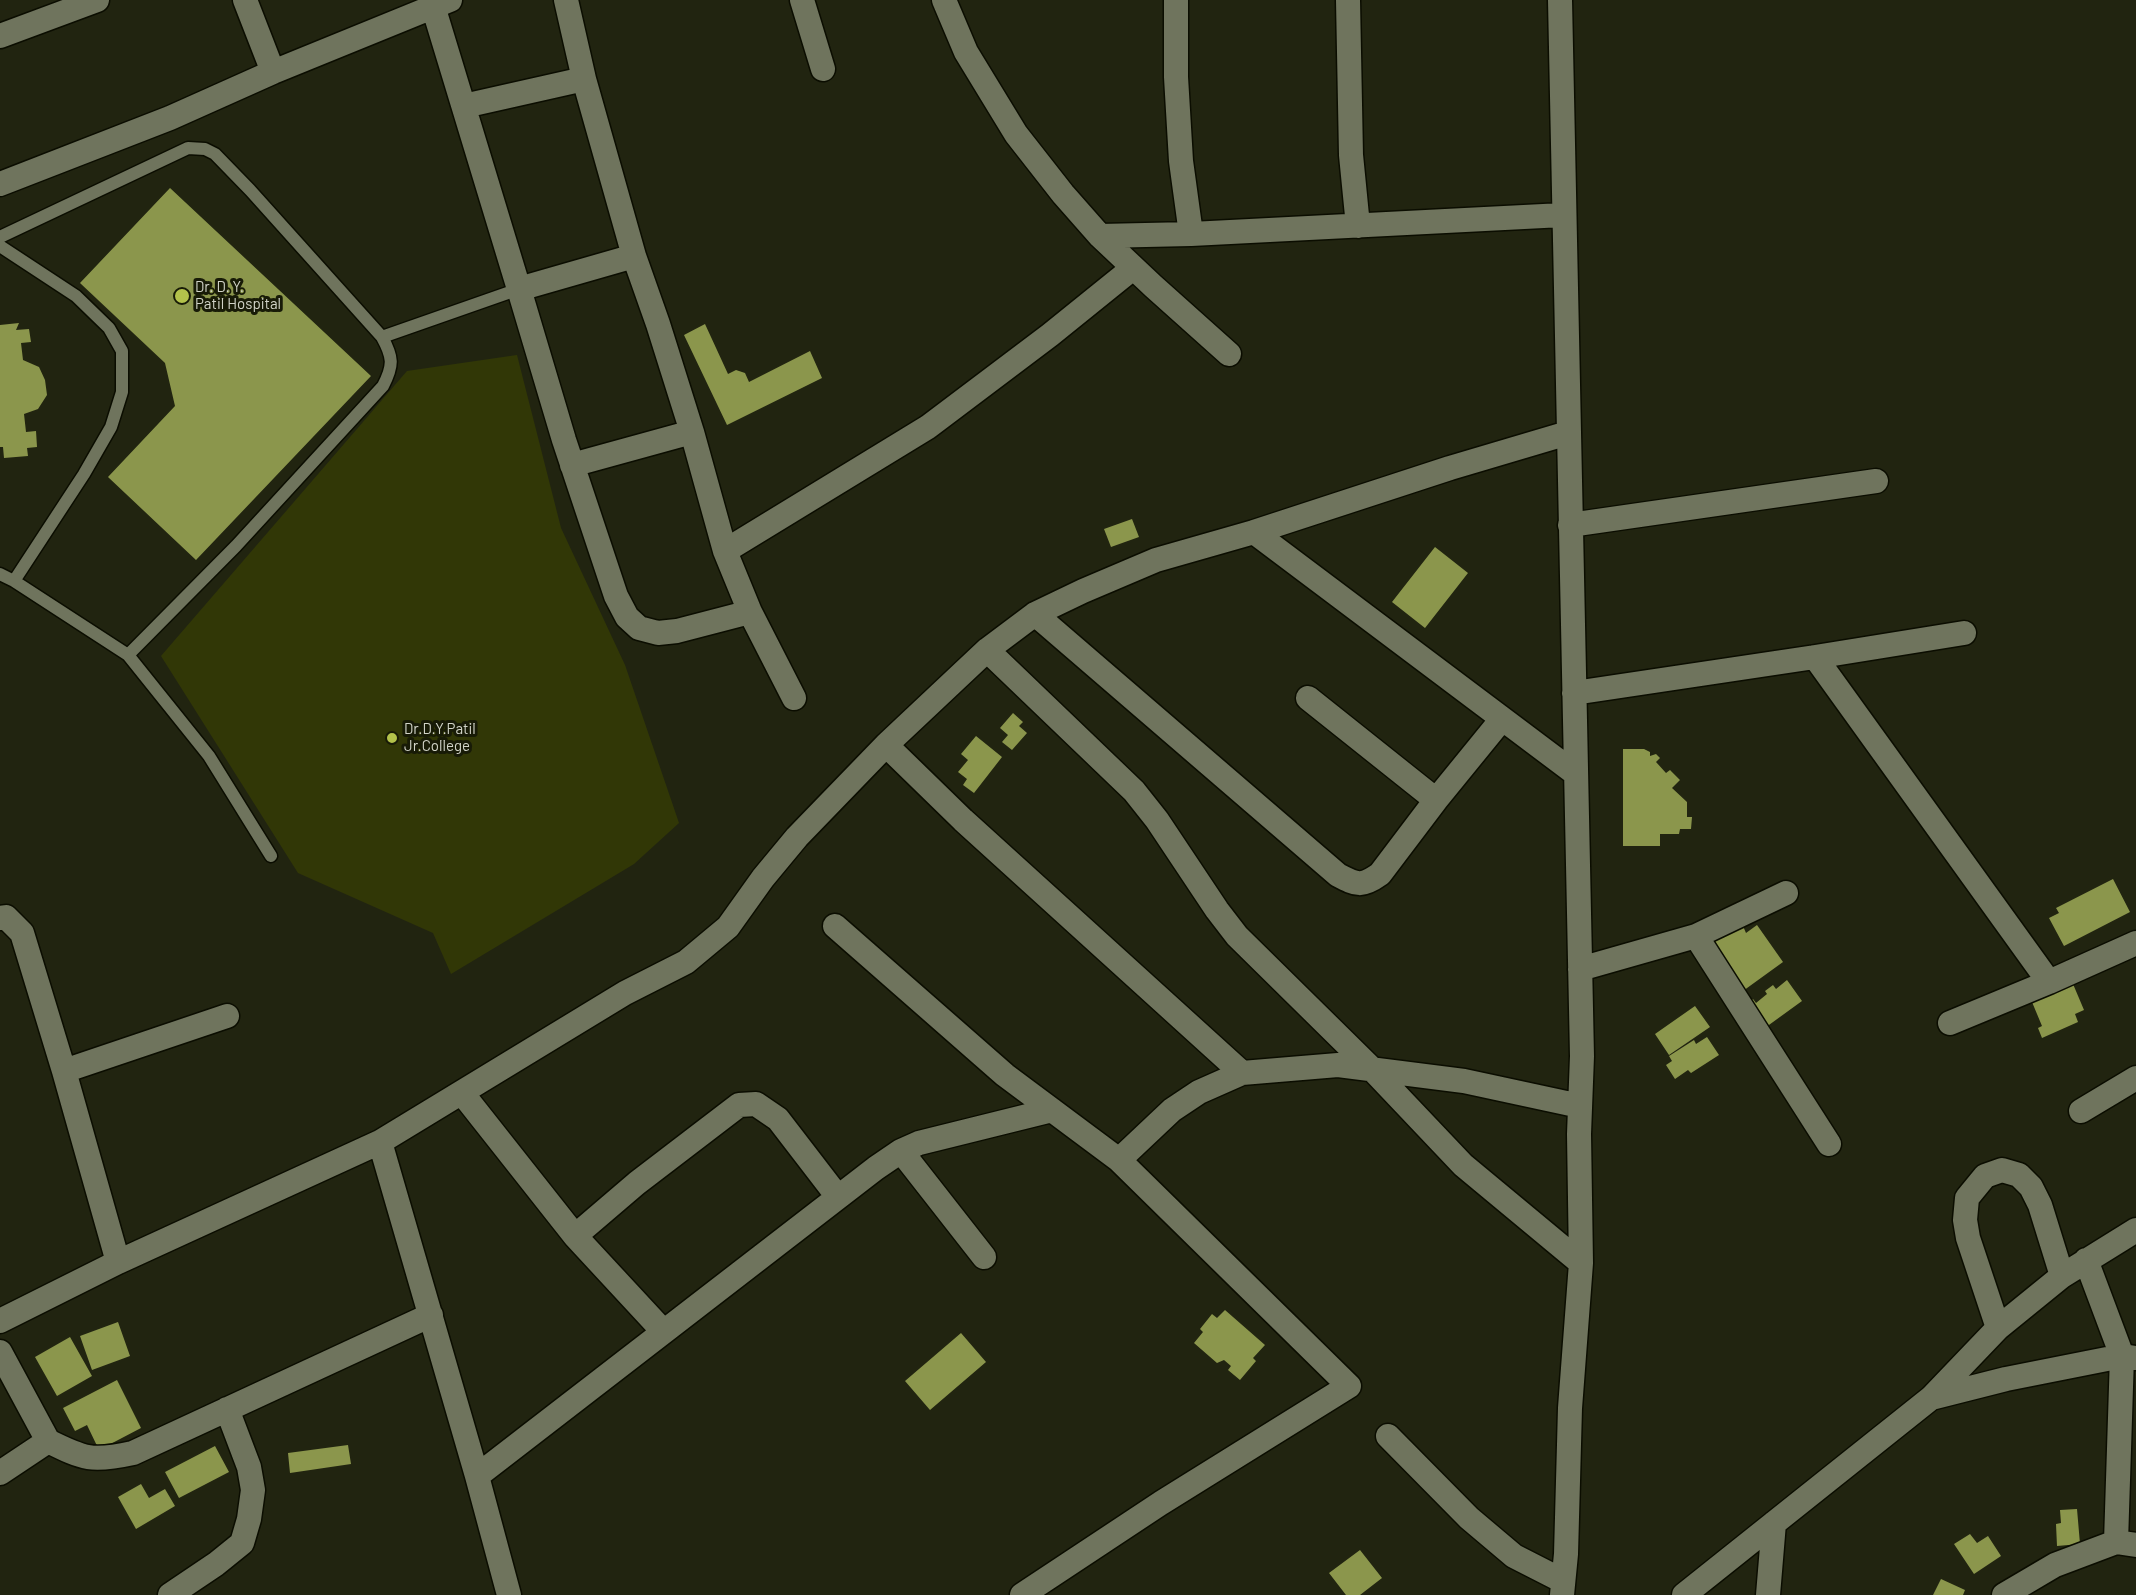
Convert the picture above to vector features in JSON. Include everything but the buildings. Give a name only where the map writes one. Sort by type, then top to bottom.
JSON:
[{"type":"street","points":[[0,36],[97,0]]},
{"type":"street","points":[[245,0],[273,72]]},
{"type":"street","points":[[566,0],[584,79],[634,256],[692,432],[724,551],[750,612],[794,699]]},
{"type":"street","points":[[802,0],[823,69]]},
{"type":"street","points":[[944,0],[966,52],[1016,134],[1063,194],[1100,236],[1133,268],[1229,354]]},
{"type":"street","points":[[1176,0],[1176,77],[1181,161],[1191,234]]},
{"type":"street","points":[[1348,0],[1351,155],[1358,226]]},
{"type":"street","points":[[1388,1436],[1469,1518],[1514,1556],[1563,1588],[1570,1408],[1581,1263],[1579,1134],[1582,1056],[1560,0]]},
{"type":"street","points":[[0,184],[170,118],[273,72],[442,3],[464,106],[572,465],[616,596],[627,617],[639,628],[658,633],[677,631],[750,612]]},
{"type":"street","points":[[464,106],[584,79]]},
{"type":"street","points":[[1100,236],[1191,234],[1563,215]]},
{"type":"street","points":[[519,289],[634,256]]},
{"type":"street","points":[[724,551],[928,427],[1050,335],[1133,268]]},
{"type":"street","points":[[572,465],[692,432]]},
{"type":"street","points":[[0,1321],[118,1262],[380,1142],[625,993],[686,962],[728,927],[763,878],[797,837],[886,745],[987,650],[1035,614],[1156,560],[1254,532],[1450,468],[1568,433]]},
{"type":"street","points":[[1570,525],[1876,481]]},
{"type":"street","points":[[1254,532],[1576,774]]},
{"type":"street","points":[[1035,614],[1338,875],[1353,882],[1368,883],[1380,874],[1502,719]]},
{"type":"street","points":[[1574,693],[1964,633]]},
{"type":"street","points":[[987,650],[1134,791],[1157,820],[1237,936],[1371,1068],[1463,1165],[1581,1263]]},
{"type":"street","points":[[1815,657],[2049,982]]},
{"type":"street","points":[[1308,698],[1436,800]]},
{"type":"street","points":[[886,745],[963,820],[1242,1073]]},
{"type":"street","points":[[1580,969],[1696,936],[1786,893]]},
{"type":"street","points":[[0,918],[6,918],[22,933],[118,1262]]},
{"type":"street","points":[[835,926],[1005,1075],[1119,1160],[1349,1386],[1161,1503],[1022,1595]]},
{"type":"street","points":[[1696,936],[1829,1144]]},
{"type":"street","points":[[1950,1023],[2136,943]]},
{"type":"street","points":[[64,1071],[227,1016]]},
{"type":"street","points":[[1119,1160],[1172,1110],[1199,1092],[1242,1073],[1338,1065],[1371,1068],[1464,1081],[1580,1106]]},
{"type":"street","points":[[2081,1111],[2136,1078]]},
{"type":"street","points":[[462,1093],[575,1236],[663,1331]]},
{"type":"street","points":[[575,1236],[637,1182],[739,1105],[756,1104],[778,1119],[838,1197]]},
{"type":"street","points":[[477,1476],[876,1167],[901,1151],[919,1143],[1052,1110]]},
{"type":"street","points":[[380,1142],[477,1476],[509,1595]]},
{"type":"street","points":[[901,1151],[984,1257]]},
{"type":"street","points":[[1998,1328],[1968,1238],[1965,1220],[1967,1198],[1985,1176],[2002,1170],[2019,1174],[2031,1187],[2040,1205],[2061,1276]]},
{"type":"street","points":[[1684,1595],[1931,1398],[1998,1328],[2061,1276],[2136,1230]]},
{"type":"street","points":[[2004,1595],[2055,1565],[2126,1544],[2129,1357],[2086,1260]]},
{"type":"street","points":[[0,1352],[48,1441],[79,1456],[106,1459],[133,1452],[431,1315]]},
{"type":"street","points":[[1931,1398],[2006,1379],[2129,1357]]},
{"type":"street","points":[[170,1595],[216,1564],[242,1543],[249,1519],[253,1490],[249,1467],[227,1409]]},
{"type":"street","points":[[0,1473],[48,1441]]},
{"type":"street","points":[[1768,1595],[1774,1522]]},
{"type":"lane","points":[[0,237],[188,148],[205,149],[215,154],[250,190],[382,337],[390,351],[392,362],[390,373],[383,386],[236,546],[128,655]]},
{"type":"lane","points":[[0,246],[76,296],[109,328],[122,351],[122,392],[111,427],[84,474],[15,581]]},
{"type":"lane","points":[[382,337],[519,289]]},
{"type":"lane","points":[[0,574],[15,581],[128,655],[209,756],[271,856]]},
{"type":"green space","name":"Dr.D.Y.Patil Jr.College","points":[[517,355],[561,528],[625,665],[679,823],[634,864],[451,974],[433,933],[298,873],[161,656],[407,371]]},
{"type":"place","name":"Dr. D. Y. Patil Hospital","points":[[182,296]]},
{"type":"place","name":"Dr.D.Y.Patil Jr.College","points":[[392,738]]}]
